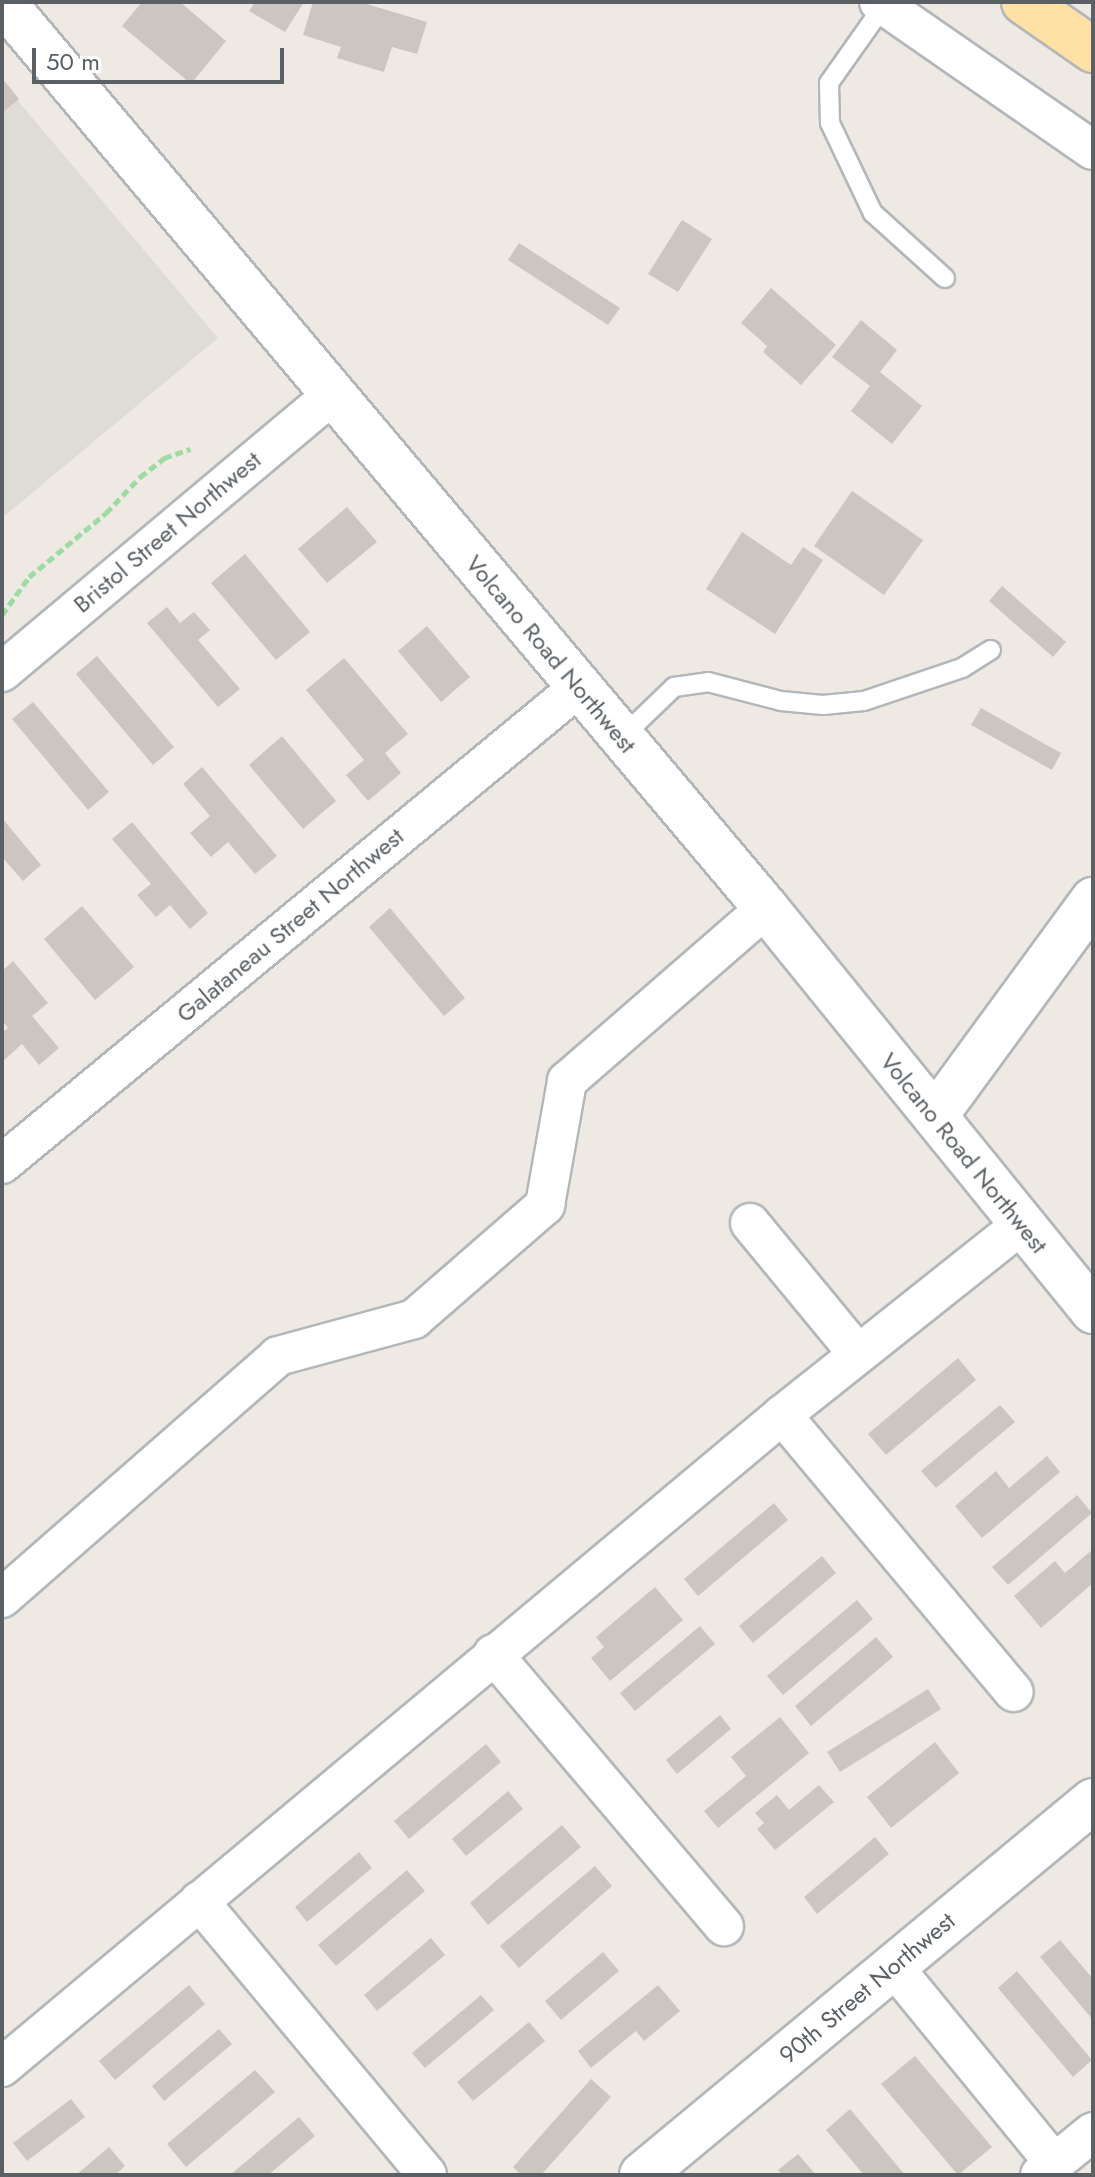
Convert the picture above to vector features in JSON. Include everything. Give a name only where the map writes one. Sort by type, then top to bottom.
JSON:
[{"type":"main road","points":[[1024,2],[1093,50]]},
{"type":"street","name":"Volcano Road Northwest","points":[[3,2],[766,908],[1093,1311]]},
{"type":"street","points":[[882,4],[1093,150]]},
{"type":"street","name":"Bristol Street Northwest","points":[[2,672],[333,394]]},
{"type":"street","name":"Galataneau Street Northwest","points":[[2,1164],[579,687]]},
{"type":"street","points":[[935,1116],[1093,900]]},
{"type":"street","points":[[2,1598],[278,1356],[414,1319],[545,1205],[567,1081],[766,908]]},
{"type":"street","points":[[750,1223],[857,1353]]},
{"type":"street","points":[[2,2067],[857,1353],[1022,1224]]},
{"type":"street","points":[[782,1415],[1014,1692]]},
{"type":"street","points":[[493,1654],[724,1926]]},
{"type":"street","name":"90th Street Northwest","points":[[642,2175],[1093,1801]]},
{"type":"street","points":[[199,1901],[427,2175]]},
{"type":"street","points":[[893,1966],[1047,2169],[1093,2132]]},
{"type":"lane","points":[[882,4],[829,83],[830,123],[873,213],[945,278]]},
{"type":"lane","points":[[621,738],[674,687],[708,682],[781,701],[823,705],[864,701],[962,668],[991,650]]},
{"type":"path","points":[[2,615],[29,577],[106,513],[140,477],[164,458],[190,449]]},
{"type":"shaded area","points":[[2,82],[218,338],[2,518]]},
{"type":"building","points":[[142,2],[180,2],[226,41],[191,84],[122,26]]},
{"type":"building","points":[[255,2],[304,2],[285,32],[249,11]]},
{"type":"building","points":[[313,2],[360,2],[427,22],[417,54],[392,47],[384,72],[337,58],[341,47],[303,35]]},
{"type":"building","points":[[2,78],[19,99],[2,113]]},
{"type":"building","points":[[682,220],[712,239],[678,292],[648,274]]},
{"type":"building","points":[[519,243],[620,308],[608,325],[508,260]]},
{"type":"building","points":[[771,288],[836,345],[801,385],[763,352],[767,346],[741,323]]},
{"type":"building","points":[[861,320],[897,350],[880,372],[922,406],[892,444],[851,411],[870,386],[832,357]]},
{"type":"building","points":[[852,491],[923,540],[884,595],[814,546]]},
{"type":"building","points":[[347,507],[377,542],[327,583],[298,549]]},
{"type":"building","points":[[742,532],[791,565],[803,547],[823,560],[775,634],[706,589]]},
{"type":"building","points":[[245,554],[310,632],[276,660],[211,583]]},
{"type":"building","points":[[1002,586],[1066,642],[1053,657],[989,601]]},
{"type":"building","points":[[167,607],[180,623],[194,612],[210,630],[198,640],[240,689],[218,707],[147,623]]},
{"type":"building","points":[[427,626],[470,677],[441,702],[398,651]]},
{"type":"building","points":[[97,656],[174,747],[153,765],[76,674]]},
{"type":"building","points":[[344,658],[408,734],[385,753],[401,773],[368,801],[346,775],[364,760],[306,690]]},
{"type":"building","points":[[33,702],[109,792],[88,810],[12,719]]},
{"type":"building","points":[[981,708],[1061,753],[1052,770],[971,725]]},
{"type":"building","points":[[282,736],[336,801],[303,829],[249,765]]},
{"type":"building","points":[[202,767],[277,856],[255,874],[228,842],[211,857],[190,833],[210,816],[183,784]]},
{"type":"building","points":[[2,818],[41,865],[23,881],[2,857]]},
{"type":"building","points":[[132,822],[208,913],[190,929],[170,905],[156,917],[137,895],[151,884],[112,839]]},
{"type":"building","points":[[82,906],[134,967],[95,1000],[44,939]]},
{"type":"building","points":[[390,908],[465,998],[444,1016],[369,927]]},
{"type":"building","points":[[13,961],[48,1003],[32,1016],[59,1048],[39,1065],[22,1044],[2,1062],[2,1033],[8,1028],[2,1020],[2,971]]},
{"type":"building","points":[[958,1358],[976,1380],[886,1455],[868,1434]]},
{"type":"building","points":[[1000,1405],[1015,1422],[936,1488],[921,1471]]},
{"type":"building","points":[[1047,1456],[1060,1472],[982,1538],[955,1506],[996,1471],[1009,1488]]},
{"type":"building","points":[[1077,1495],[1092,1513],[1008,1585],[992,1567]]},
{"type":"building","points":[[774,1503],[788,1520],[698,1596],[684,1579]]},
{"type":"building","points":[[1093,1549],[1093,1583],[1041,1628],[1014,1596],[1055,1561],[1065,1573]]},
{"type":"building","points":[[822,1556],[836,1573],[753,1643],[739,1626]]},
{"type":"building","points":[[655,1587],[683,1620],[610,1681],[591,1658],[604,1647],[596,1637]]},
{"type":"building","points":[[857,1600],[873,1619],[783,1695],[767,1676]]},
{"type":"building","points":[[700,1626],[715,1644],[635,1711],[620,1693]]},
{"type":"building","points":[[876,1637],[893,1657],[811,1726],[795,1706]]},
{"type":"building","points":[[928,1689],[941,1709],[840,1772],[827,1752]]},
{"type":"building","points":[[720,1715],[731,1729],[677,1774],[666,1760]]},
{"type":"building","points":[[780,1717],[809,1753],[718,1828],[704,1811],[746,1776],[731,1757]]},
{"type":"building","points":[[935,1742],[959,1773],[891,1828],[867,1797]]},
{"type":"building","points":[[486,1744],[501,1762],[409,1839],[394,1821]]},
{"type":"building","points":[[819,1785],[834,1802],[775,1850],[757,1829],[764,1823],[755,1813],[777,1795],[789,1810]]},
{"type":"building","points":[[508,1791],[523,1809],[466,1856],[452,1839]]},
{"type":"building","points":[[562,1825],[581,1847],[488,1925],[470,1903]]},
{"type":"building","points":[[875,1837],[889,1854],[817,1914],[804,1897]]},
{"type":"building","points":[[359,1852],[372,1868],[307,1922],[295,1907]]},
{"type":"building","points":[[595,1866],[612,1886],[519,1968],[500,1946]]},
{"type":"building","points":[[407,1870],[425,1891],[336,1966],[318,1945]]},
{"type":"building","points":[[431,1938],[445,1955],[377,2011],[364,1995]]},
{"type":"building","points":[[1060,1940],[1093,1979],[1093,2020],[1040,1957]]},
{"type":"building","points":[[603,1952],[619,1971],[561,2020],[545,2001]]},
{"type":"building","points":[[1017,1971],[1092,2060],[1073,2077],[998,1988]]},
{"type":"building","points":[[189,1985],[205,2004],[115,2080],[99,2061]]},
{"type":"building","points":[[658,1985],[680,2011],[644,2041],[636,2031],[591,2068],[578,2051]]},
{"type":"building","points":[[481,1995],[494,2010],[425,2068],[412,2053]]},
{"type":"building","points":[[529,2022],[545,2041],[473,2101],[457,2082]]},
{"type":"building","points":[[219,2029],[232,2044],[164,2101],[152,2086]]},
{"type":"building","points":[[915,2056],[992,2147],[958,2175],[881,2084]]},
{"type":"building","points":[[255,2070],[275,2092],[186,2167],[167,2144]]},
{"type":"building","points":[[591,2079],[611,2097],[541,2175],[521,2175],[513,2167]]},
{"type":"building","points":[[71,2099],[85,2117],[27,2161],[13,2143]]},
{"type":"building","points":[[850,2109],[905,2175],[864,2175],[826,2130]]},
{"type":"building","points":[[299,2117],[315,2136],[268,2175],[230,2175]]},
{"type":"building","points":[[109,2147],[125,2166],[115,2175],[76,2175]]},
{"type":"building","points":[[798,2154],[816,2175],[782,2175],[778,2170]]}]
